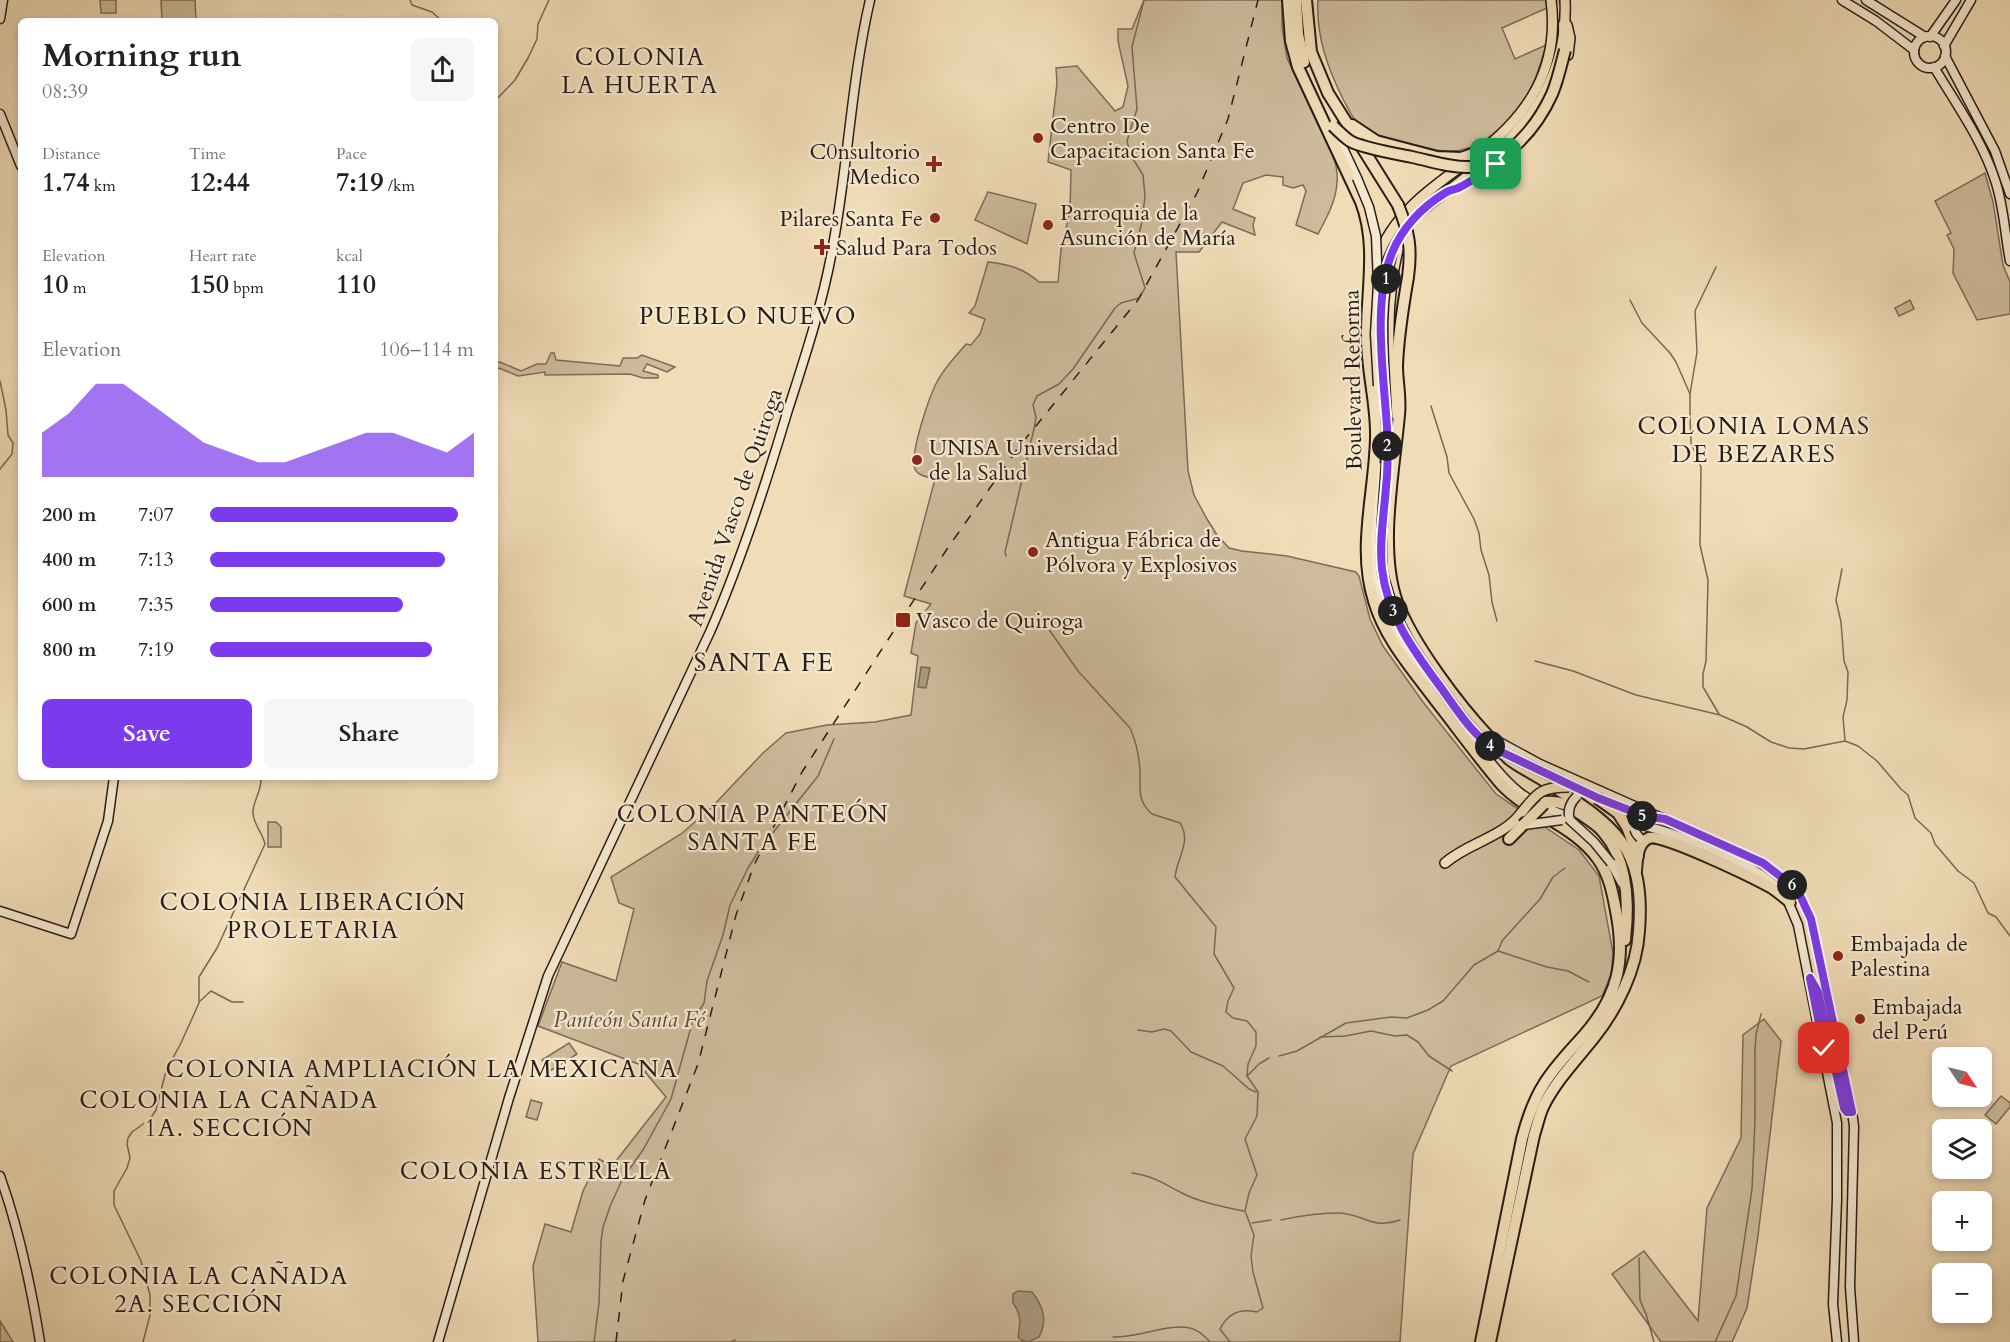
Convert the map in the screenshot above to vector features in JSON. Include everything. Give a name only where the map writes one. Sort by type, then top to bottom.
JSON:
[{"type":"highway","name":"Boulevard Reforma","points":[[1288,0],[1291,41],[1298,67],[1361,202],[1366,218],[1370,255],[1368,369],[1376,416],[1366,556],[1374,603],[1406,661],[1495,776],[1517,799],[1570,834],[1599,859],[1615,905],[1619,928],[1620,960]]},
{"type":"highway","points":[[1296,0],[1301,51],[1306,70],[1333,126],[1351,141],[1456,166],[1469,167],[1490,163],[1523,137],[1546,106],[1565,50],[1559,23]]},
{"type":"highway","name":"Boulevard Reforma","points":[[1306,0],[1311,52],[1328,93],[1398,205],[1411,246],[1399,339],[1397,369],[1400,412],[1395,447],[1388,545],[1389,573],[1397,601],[1408,628],[1478,725],[1508,758],[1589,809],[1609,825],[1625,847],[1636,871]]},
{"type":"highway","points":[[1342,117],[1369,139],[1390,146],[1437,157],[1461,158],[1481,151]]},
{"type":"highway","points":[[1543,780],[1546,788],[1544,803]]},
{"type":"highway","points":[[1592,796],[1618,813],[1628,827],[1638,856]]},
{"type":"highway","points":[[1481,1342],[1522,1139],[1529,1115],[1545,1083],[1603,1010],[1615,984],[1624,950],[1627,927],[1623,872],[1616,852],[1604,832],[1564,802],[1555,800],[1544,803],[1509,839]]},
{"type":"highway","points":[[1490,1342],[1534,1135],[1544,1107],[1554,1090],[1605,1023],[1618,999],[1634,959],[1640,927],[1636,871],[1644,838],[1656,837],[1679,845],[1773,888],[1790,902]]},
{"type":"main road","points":[[0,19],[3,0]]},
{"type":"main road","name":"Avenida Vasco de Quiroga","points":[[438,1342],[509,1098],[548,976],[565,935],[653,756],[728,592],[779,439],[811,338],[827,275],[845,176],[870,0]]},
{"type":"main road","points":[[1842,0],[1876,21],[1914,50]]},
{"type":"main road","points":[[1866,0],[1928,37],[1939,39],[1944,46],[1945,56],[1995,151],[2010,194]]},
{"type":"main road","points":[[1945,56],[1934,67],[1927,68],[1919,64],[1914,50],[1920,40],[1928,37],[1956,0]]},
{"type":"main road","points":[[1944,46],[1971,0]]},
{"type":"main road","points":[[1370,285],[1384,243],[1406,212],[1427,190],[1481,151],[1512,124],[1534,95],[1543,75],[1559,23],[1559,4]]},
{"type":"main road","points":[[1559,4],[1559,23],[1551,80],[1534,111],[1519,130],[1481,166],[1411,221],[1392,254],[1383,296],[1381,331],[1387,435],[1382,569],[1392,608],[1401,629],[1466,723],[1483,741],[1592,796],[1751,868],[1775,885],[1790,902],[1798,925],[1810,978],[1837,1124],[1833,1304],[1837,1342]]},
{"type":"main road","points":[[1446,192],[1458,188],[1509,155],[1528,137],[1549,108],[1562,80],[1570,45],[1559,4]]},
{"type":"main road","points":[[1934,67],[1968,123],[1992,172],[2001,200],[2010,261]]},
{"type":"main road","points":[[0,114],[18,159]]},
{"type":"main road","points":[[1333,126],[1369,207],[1376,236],[1378,283],[1375,334],[1382,420],[1373,563],[1377,590],[1386,613],[1404,645],[1504,777],[1542,807],[1563,817]]},
{"type":"main road","points":[[1395,447],[1395,406],[1389,340],[1393,282],[1398,250],[1406,228]]},
{"type":"main road","points":[[1488,736],[1540,764],[1767,865],[1797,889],[1811,919],[1852,1112],[1854,1137],[1850,1287],[1854,1342]]},
{"type":"main road","points":[[0,911],[71,934],[108,821],[114,780]]},
{"type":"main road","points":[[1445,863],[1457,852],[1467,851],[1514,823],[1542,790],[1572,786]]},
{"type":"main road","points":[[1592,796],[1577,796],[1573,800],[1568,815],[1573,825],[1594,842],[1611,863],[1624,887]]},
{"type":"main road","points":[[1517,799],[1563,817],[1581,819]]},
{"type":"main road","points":[[1523,825],[1563,817]]},
{"type":"main road","points":[[1644,838],[1636,834],[1634,827],[1636,820],[1665,819]]},
{"type":"main road","points":[[1810,978],[1818,992],[1844,1108],[1847,1112],[1852,1112]]},
{"type":"main road","points":[[0,1176],[26,1268],[40,1342]]},
{"type":"green space","points":[[100,0],[116,0],[116,13],[101,13]]},
{"type":"green space","points":[[161,0],[195,0],[196,18],[162,18]]},
{"type":"green space","name":"Panteón Santa Fé","points":[[1144,0],[1282,0],[1282,27],[1287,58],[1336,166],[1335,196],[1318,234],[1296,225],[1306,191],[1303,185],[1293,188],[1283,185],[1283,177],[1266,175],[1243,183],[1233,209],[1255,218],[1253,225],[1255,235],[1222,222],[1199,252],[1176,252],[1188,471],[1194,495],[1217,535],[1229,548],[1287,556],[1356,572],[1370,619],[1383,646],[1423,702],[1496,794],[1579,850],[1599,876],[1613,953],[1611,975],[1602,996],[1451,1066],[1413,1154],[1400,1342],[538,1342],[533,1266],[545,1224],[571,1232],[583,1191],[599,1159],[612,1166],[666,1097],[645,1072],[649,1068],[538,1026],[562,962],[616,981],[634,909],[619,903],[611,877],[681,834],[711,808],[763,753],[786,733],[827,725],[875,722],[911,715],[918,656],[911,653],[916,623],[931,604],[904,596],[935,479],[918,473],[914,462],[926,411],[934,387],[944,370],[966,344],[971,345],[980,334],[985,319],[969,313],[975,306],[988,262],[1015,268],[1039,282],[1058,282],[1061,250],[1070,211],[1071,170],[1048,162],[1057,83],[1056,68],[1077,66],[1115,111],[1123,107],[1128,86],[1118,41],[1118,29],[1132,29]]},
{"type":"green space","points":[[1318,0],[1546,0],[1547,8],[1502,28],[1515,59],[1546,45],[1536,78],[1527,97],[1504,125],[1474,146],[1451,151],[1433,150],[1384,137],[1369,131],[1354,119],[1338,89],[1324,52],[1319,27]]},
{"type":"green space","points":[[1985,173],[1993,202],[2003,265],[2010,282],[2010,314],[1977,320],[1953,273],[1954,249],[1947,235],[1951,233],[1935,201]]},
{"type":"green space","points":[[988,192],[1036,204],[1027,244],[975,220]]},
{"type":"green space","points":[[1910,300],[1914,309],[1899,316],[1895,308]]},
{"type":"green space","points":[[551,353],[554,353],[556,360],[620,366],[623,358],[637,358],[642,355],[675,367],[667,372],[647,364],[643,371],[658,375],[658,378],[643,378],[630,374],[545,375],[545,372],[518,376],[498,368],[500,362],[521,371],[537,364],[546,364]]},
{"type":"green space","points":[[268,822],[276,822],[281,827],[281,847],[268,847]]},
{"type":"green space","points":[[1764,1019],[1781,1041],[1758,1236],[1747,1308],[1732,1342],[1661,1342],[1612,1274],[1644,1251],[1698,1321],[1707,1208],[1741,1138],[1743,1035]]},
{"type":"green space","points":[[569,1043],[577,1054],[550,1071],[542,1060]]},
{"type":"green space","points":[[2001,1096],[2010,1103],[2010,1107],[1996,1124],[1985,1115]]},
{"type":"green space","points":[[531,1100],[542,1103],[537,1120],[526,1117]]},
{"type":"green space","points":[[0,1321],[13,1342],[0,1342]]},
{"type":"shaded area","points":[[921,667],[930,668],[926,688],[918,687]]},
{"type":"shaded area","points":[[1018,1291],[1032,1292],[1043,1313],[1042,1331],[1039,1337],[1028,1342],[1018,1337],[1020,1320],[1013,1303],[1013,1294]]},
{"type":"waterway","points":[[410,0],[412,5],[432,12],[439,18]]},
{"type":"waterway","points":[[498,98],[515,80],[528,58],[537,39],[538,24],[549,0]]},
{"type":"waterway","points":[[1006,556],[1005,552],[1034,429],[1036,417],[1033,405],[1037,396],[1059,384],[1073,369],[1115,308],[1121,303],[1139,298],[1145,288],[1134,253],[1142,222],[1145,196],[1143,175],[1130,154],[1127,141],[1137,109],[1132,47],[1144,0]]},
{"type":"waterway","points":[[1716,267],[1695,311],[1697,352],[1690,394],[1690,416],[1691,443],[1701,467],[1700,545],[1708,580],[1703,687],[1719,714]]},
{"type":"waterway","points":[[1630,300],[1642,323],[1676,362],[1690,394]]},
{"type":"waterway","points":[[0,381],[8,435],[13,443],[12,454],[0,469]]},
{"type":"waterway","points":[[1431,406],[1447,457],[1449,473],[1479,533],[1497,621]]},
{"type":"waterway","points":[[1842,569],[1836,600],[1841,622],[1844,661],[1848,672],[1847,700],[1843,717],[1845,740]]},
{"type":"waterway","points":[[1036,611],[1078,671],[1130,728],[1139,759],[1141,799],[1147,809],[1152,814],[1180,823],[1185,836],[1175,877],[1216,927],[1214,954],[1234,988],[1226,1012],[1233,1018],[1247,1021],[1256,1032],[1256,1046],[1248,1064],[1247,1076],[1258,1092],[1257,1116],[1245,1139],[1257,1175],[1249,1193],[1245,1211],[1254,1235],[1251,1256],[1263,1308],[1257,1312],[1240,1311],[1227,1319],[1220,1329],[1230,1342]]},
{"type":"waterway","points":[[1535,661],[1573,671],[1636,695],[1720,715],[1747,727],[1771,742],[1789,748],[1804,749],[1845,741],[1858,746],[1877,761],[1908,795],[1915,818],[1931,833],[1935,844],[1958,871],[1974,883],[1988,913],[1996,917],[2010,936]]},
{"type":"waterway","points":[[594,1342],[599,1303],[603,1227],[623,1178],[643,1150],[671,1099],[693,1020],[704,1003],[707,981],[723,935],[730,905],[760,849],[818,776],[834,739]]},
{"type":"waterway","points":[[143,1342],[150,1315],[150,1295],[141,1261],[114,1205],[114,1191],[130,1158],[128,1138],[132,1132],[150,1119],[156,1110],[166,1071],[199,1003],[199,977],[217,948],[265,844],[253,815],[261,780]]},
{"type":"waterway","points":[[1279,1056],[1297,1051],[1346,1023],[1391,1017],[1407,1018],[1443,1001],[1474,965],[1498,951],[1502,941],[1540,899],[1553,877],[1565,868]]},
{"type":"waterway","points":[[1498,951],[1547,967],[1568,971],[1589,982]]},
{"type":"waterway","points":[[200,1001],[211,991],[232,1002],[243,1002]]},
{"type":"waterway","points":[[1715,1342],[1736,1296],[1752,1189],[1755,1050],[1761,1014]]},
{"type":"waterway","points":[[1138,1030],[1171,1031],[1191,1052],[1223,1066],[1249,1089],[1256,1092]]},
{"type":"waterway","points":[[1320,1037],[1345,1036],[1371,1031],[1395,1036],[1407,1035],[1418,1042],[1429,1056],[1452,1071]]},
{"type":"waterway","points":[[1247,1076],[1269,1058]]},
{"type":"waterway","points":[[1132,1173],[1152,1178],[1195,1199],[1244,1211]]},
{"type":"waterway","points":[[1281,1220],[1337,1213],[1381,1223],[1400,1220]]},
{"type":"waterway","points":[[1252,1223],[1271,1220]]},
{"type":"waterway","points":[[1639,1258],[1640,1300],[1654,1342]]},
{"type":"waterway","points":[[1113,1337],[1181,1327],[1196,1330],[1210,1342]]},
{"type":"waterway","points":[[731,1342],[735,1340]]},
{"type":"railway","points":[[616,1342],[623,1281],[645,1200],[698,1064],[736,915],[754,865],[802,772],[947,549],[1018,448],[1138,300],[1197,193],[1228,119],[1258,0]]},
{"type":"place","name":"Centro De Capacitacion Santa Fe","points":[[1038,138]]},
{"type":"place","name":"C0nsultorio Medico","points":[[934,164]]},
{"type":"place","name":"Pilares Santa Fe","points":[[935,218]]},
{"type":"place","name":"Parroquia de la Asunción de María","points":[[1048,225]]},
{"type":"place","name":"Salud Para Todos","points":[[822,247]]},
{"type":"place","name":"UNISA Universidad de la Salud","points":[[917,460]]},
{"type":"place","name":"Antigua Fábrica de Pólvora y Explosivos","points":[[1033,552]]},
{"type":"place","name":"Vasco de Quiroga","points":[[903,620]]},
{"type":"place","name":"Embajada de Palestina","points":[[1838,956]]},
{"type":"place","name":"Embajada del Perú","points":[[1860,1019]]},
{"type":"district","name":"COLONIA LA HUERTA","points":[[640,71]]},
{"type":"district","name":"PUEBLO NUEVO","points":[[748,316]]},
{"type":"district","name":"COLONIA LOMAS DE BEZARES","points":[[1754,440]]},
{"type":"district","name":"SANTA FE","points":[[764,662]]},
{"type":"district","name":"COLONIA PANTEÓN SANTA FE","points":[[753,828]]},
{"type":"district","name":"COLONIA LIBERACIÓN PROLETARIA","points":[[313,916]]},
{"type":"district","name":"COLONIA AMPLIACIÓN LA MEXICANA","points":[[422,1069]]},
{"type":"district","name":"COLONIA LA CAÑADA 1A. SECCIÓN","points":[[229,1114]]},
{"type":"district","name":"COLONIA ESTRELLA","points":[[536,1171]]},
{"type":"district","name":"COLONIA LA CAÑADA 2A. SECCIÓN","points":[[199,1290]]},
{"type":"route","points":[[1496,164],[1458,188],[1446,192],[1411,221],[1392,254],[1388,269],[1383,296],[1381,331],[1387,435],[1382,569],[1392,608],[1401,629],[1419,658],[1466,723],[1483,741],[1587,793],[1644,816],[1665,819],[1763,863],[1797,889],[1811,919],[1851,1098],[1852,1112],[1847,1112],[1844,1108],[1818,992],[1810,978],[1824,1048]]}]
